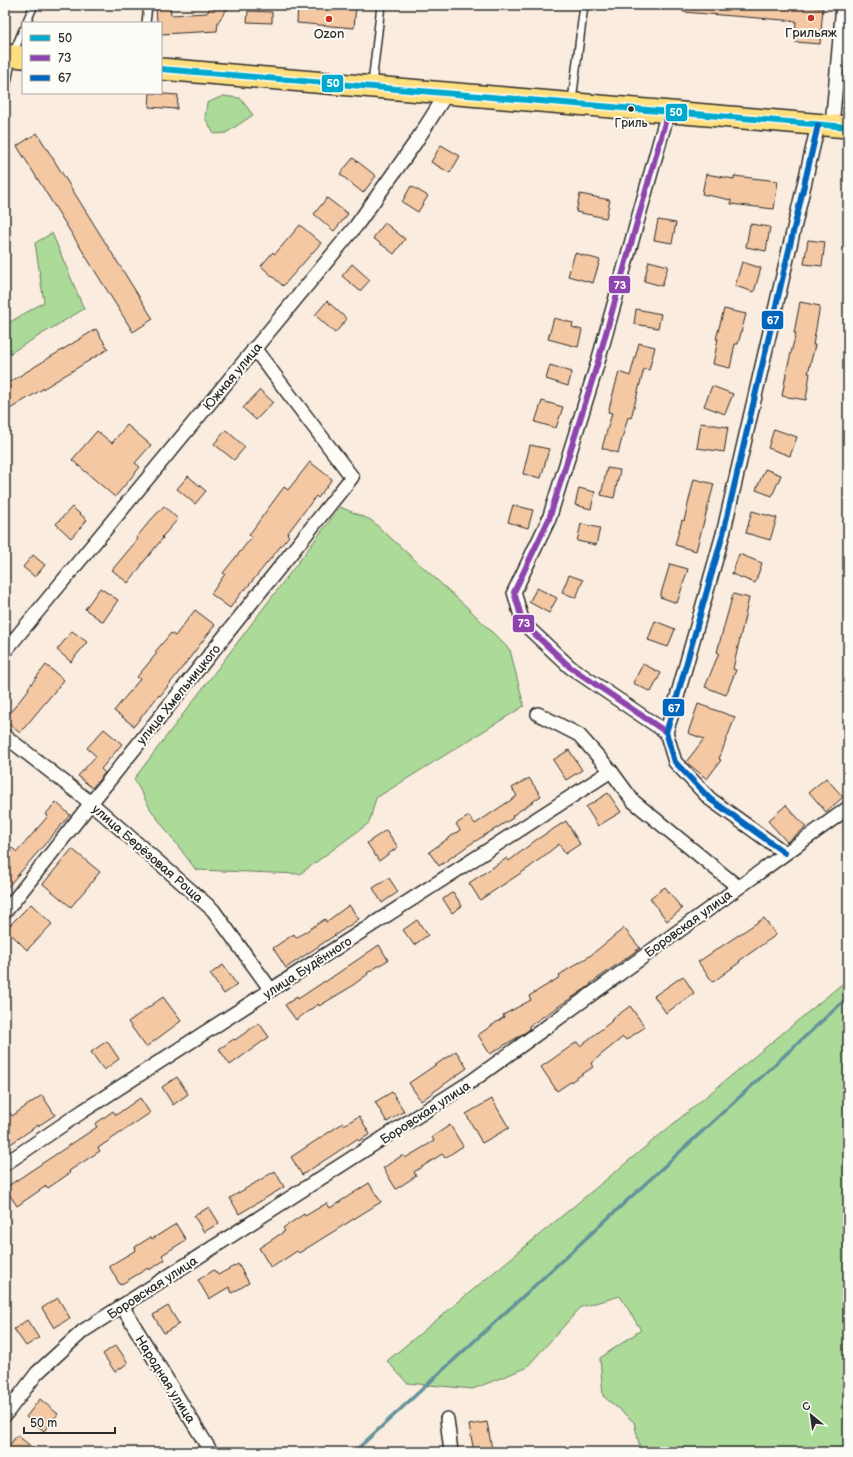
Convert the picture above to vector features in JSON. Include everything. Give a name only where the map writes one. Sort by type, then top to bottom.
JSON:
[{"type":"main road","points":[[162,69],[447,92],[833,126]]},
{"type":"street","points":[[785,853],[710,798],[700,788],[675,762],[666,732],[674,711],[723,534],[833,126],[843,5]]},
{"type":"street","name":"Южная улица","points":[[5,651],[356,226],[415,143],[447,92]]},
{"type":"street","points":[[666,732],[570,667],[523,623],[514,592],[549,519],[597,365],[668,112]]},
{"type":"street","name":"улица Хмельницкого","points":[[5,912],[352,477],[254,348]]},
{"type":"street","points":[[538,714],[579,735],[611,771],[632,801],[738,887]]},
{"type":"street","name":"улица Берёзовая Роща","points":[[5,736],[91,803],[213,910],[271,990]]},
{"type":"street","name":"улица Будённого","points":[[5,1164],[83,1110],[611,771]]},
{"type":"street","name":"Боровская улица","points":[[5,1415],[37,1373],[83,1331],[472,1081],[848,808]]},
{"type":"street","name":"Народная улица","points":[[122,1306],[211,1452]]},
{"type":"street","points":[[447,1419],[451,1452]]},
{"type":"lane","points":[[26,22],[34,5]]},
{"type":"lane","points":[[146,22],[148,5]]},
{"type":"lane","points":[[372,86],[381,5]]},
{"type":"lane","points":[[572,104],[584,5]]},
{"type":"lane","points":[[5,93],[13,56],[22,33]]},
{"type":"green space","points":[[223,96],[240,98],[253,115],[226,133],[214,134],[205,118],[207,103]]},
{"type":"green space","points":[[52,233],[84,309],[5,356],[5,325],[44,302],[35,243]]},
{"type":"green space","points":[[340,507],[371,520],[470,610],[510,650],[524,706],[376,798],[369,823],[300,874],[196,870],[151,810],[134,779]]},
{"type":"green space","points":[[848,979],[848,1452],[641,1452],[634,1422],[603,1396],[600,1358],[641,1330],[620,1296],[581,1307],[526,1368],[473,1389],[407,1383],[387,1361]]},
{"type":"building","points":[[156,5],[170,5],[171,15],[207,13],[212,5],[230,5],[218,22],[217,31],[162,34],[162,22],[157,22]]},
{"type":"building","points":[[298,5],[356,5],[354,28],[297,23]]},
{"type":"building","points":[[683,5],[791,5],[823,8],[820,44],[795,42],[796,21],[683,12]]},
{"type":"building","points":[[248,11],[272,12],[272,23],[247,22]]},
{"type":"building","points":[[150,94],[178,95],[177,109],[149,107]]},
{"type":"building","points":[[37,133],[153,319],[133,332],[17,146]]},
{"type":"building","points":[[441,145],[460,156],[450,173],[431,162]]},
{"type":"building","points":[[353,158],[376,176],[363,193],[340,174]]},
{"type":"building","points":[[706,174],[734,179],[734,176],[778,181],[774,209],[731,204],[731,200],[702,194]]},
{"type":"building","points":[[411,186],[428,196],[418,212],[402,202]]},
{"type":"building","points":[[580,194],[610,200],[606,218],[576,212]]},
{"type":"building","points":[[327,198],[348,214],[334,231],[314,214]]},
{"type":"building","points":[[658,220],[676,223],[672,243],[654,240]]},
{"type":"building","points":[[385,223],[405,239],[394,254],[373,238]]},
{"type":"building","points":[[750,224],[770,227],[766,251],[746,247]]},
{"type":"building","points":[[300,225],[321,243],[283,286],[261,266],[273,252],[275,254]]},
{"type":"building","points":[[808,240],[825,242],[822,266],[804,264]]},
{"type":"building","points":[[575,253],[600,260],[593,283],[568,276]]},
{"type":"building","points":[[649,261],[668,266],[662,286],[644,281]]},
{"type":"building","points":[[742,262],[761,268],[754,292],[735,286]]},
{"type":"building","points":[[352,264],[370,280],[360,291],[342,276]]},
{"type":"building","points":[[327,301],[347,319],[335,333],[315,315]]},
{"type":"building","points":[[800,302],[820,306],[813,345],[815,345],[808,373],[810,373],[806,400],[782,396],[796,333],[794,333]]},
{"type":"building","points":[[636,309],[661,314],[658,328],[634,324]]},
{"type":"building","points":[[724,309],[746,314],[738,344],[735,344],[730,368],[713,364],[718,339],[716,339]]},
{"type":"building","points":[[554,318],[573,323],[572,327],[582,330],[578,347],[548,339]]},
{"type":"building","points":[[96,329],[108,349],[5,412],[5,385]]},
{"type":"building","points":[[639,343],[655,347],[649,370],[644,369],[631,418],[628,417],[618,453],[602,448],[612,413],[608,412],[619,372],[630,376]]},
{"type":"building","points":[[550,365],[572,372],[568,386],[546,379]]},
{"type":"building","points":[[712,386],[733,394],[725,414],[704,406]]},
{"type":"building","points":[[260,390],[273,402],[256,420],[243,408]]},
{"type":"building","points":[[542,401],[563,407],[556,428],[535,422]]},
{"type":"building","points":[[701,423],[728,427],[724,452],[697,448]]},
{"type":"building","points":[[127,425],[151,445],[135,463],[140,467],[115,497],[72,460],[97,431],[112,443]]},
{"type":"building","points":[[774,429],[797,437],[790,456],[768,448]]},
{"type":"building","points":[[226,430],[245,447],[234,460],[214,444]]},
{"type":"building","points":[[530,445],[549,449],[541,478],[523,474]]},
{"type":"building","points":[[310,462],[332,479],[318,498],[316,496],[287,534],[289,536],[245,590],[244,589],[230,608],[211,594],[225,574],[223,573],[252,537],[249,535],[284,487],[288,490]]},
{"type":"building","points":[[607,468],[620,470],[614,498],[601,495]]},
{"type":"building","points":[[765,469],[781,475],[772,496],[756,490]]},
{"type":"building","points":[[188,476],[206,491],[195,504],[177,489]]},
{"type":"building","points":[[694,479],[714,484],[696,551],[675,545],[682,520],[684,521]]},
{"type":"building","points":[[579,488],[595,492],[591,509],[575,505]]},
{"type":"building","points":[[513,505],[533,510],[528,528],[508,522]]},
{"type":"building","points":[[164,506],[178,519],[162,537],[163,538],[128,583],[112,570],[138,539],[136,538],[149,522]]},
{"type":"building","points":[[72,507],[87,520],[71,538],[56,524]]},
{"type":"building","points":[[752,511],[777,518],[770,540],[746,533]]},
{"type":"building","points":[[581,524],[600,528],[596,545],[577,541]]},
{"type":"building","points":[[739,554],[762,563],[755,583],[732,574]]},
{"type":"building","points":[[33,555],[45,565],[35,577],[23,567]]},
{"type":"building","points":[[670,564],[688,569],[677,603],[660,597]]},
{"type":"building","points":[[569,575],[583,580],[576,598],[562,592]]},
{"type":"building","points":[[100,588],[118,600],[103,622],[85,609]]},
{"type":"building","points":[[537,588],[557,598],[549,613],[529,602]]},
{"type":"building","points":[[733,594],[749,598],[733,669],[736,670],[726,695],[705,687],[719,653],[717,652]]},
{"type":"building","points":[[195,610],[215,625],[160,696],[159,695],[134,726],[114,711],[140,679],[137,677],[157,653],[155,652],[171,633],[175,636]]},
{"type":"building","points":[[655,621],[675,629],[668,647],[648,640]]},
{"type":"building","points":[[72,631],[87,642],[71,662],[57,650]]},
{"type":"building","points":[[643,664],[661,673],[651,692],[633,683]]},
{"type":"building","points":[[46,665],[64,680],[20,733],[5,721],[5,719]]},
{"type":"building","points":[[698,704],[735,717],[719,759],[721,760],[707,779],[686,762],[704,739],[688,733]]},
{"type":"building","points":[[104,729],[122,744],[101,769],[105,773],[92,788],[78,776],[96,756],[87,748]]},
{"type":"building","points":[[569,750],[582,770],[566,780],[553,760]]},
{"type":"building","points":[[529,778],[541,796],[512,816],[513,818],[469,845],[439,866],[429,852],[460,830],[456,824],[469,816],[475,824],[517,796],[512,788]]},
{"type":"building","points":[[826,778],[843,797],[826,812],[809,792]]},
{"type":"building","points":[[608,793],[621,812],[598,826],[586,807]]},
{"type":"building","points":[[56,802],[70,815],[5,890],[5,855],[12,848],[17,852],[48,816],[46,814]]},
{"type":"building","points":[[786,805],[806,827],[787,842],[768,821]]},
{"type":"building","points":[[566,821],[580,844],[565,854],[559,844],[530,867],[480,900],[469,883],[507,858],[509,861],[536,840]]},
{"type":"building","points":[[386,830],[398,847],[379,861],[367,843]]},
{"type":"building","points":[[72,849],[100,872],[71,907],[43,884]]},
{"type":"building","points":[[389,878],[398,892],[382,903],[373,888]]},
{"type":"building","points":[[665,887],[682,909],[667,921],[650,898]]},
{"type":"building","points":[[453,892],[462,906],[452,913],[443,899]]},
{"type":"building","points":[[31,904],[52,924],[27,950],[6,929]]},
{"type":"building","points":[[349,905],[359,919],[286,968],[273,948],[294,934],[296,938],[325,919],[326,922]]},
{"type":"building","points":[[764,918],[776,935],[739,961],[740,962],[713,982],[698,962]]},
{"type":"building","points":[[417,920],[428,935],[414,945],[403,930]]},
{"type":"building","points":[[624,928],[640,948],[590,984],[591,985],[529,1026],[530,1029],[526,1032],[490,1054],[478,1035],[504,1017],[503,1015],[531,1000],[529,996],[560,977],[559,975],[591,955]]},
{"type":"building","points":[[379,945],[388,960],[367,973],[368,974],[349,988],[319,1006],[318,1004],[296,1020],[285,1005],[297,997],[298,999],[325,982]]},
{"type":"building","points":[[223,965],[237,985],[224,994],[210,974]]},
{"type":"building","points":[[683,976],[694,993],[666,1013],[654,996]]},
{"type":"building","points":[[163,997],[181,1021],[146,1047],[128,1022]]},
{"type":"building","points":[[630,1006],[645,1027],[626,1040],[623,1037],[591,1063],[593,1067],[557,1091],[541,1067],[577,1042],[580,1046]]},
{"type":"building","points":[[259,1023],[269,1037],[230,1065],[219,1049]]},
{"type":"building","points":[[107,1041],[119,1059],[104,1070],[91,1052]]},
{"type":"building","points":[[456,1051],[467,1068],[421,1101],[409,1083]]},
{"type":"building","points":[[177,1077],[188,1094],[173,1105],[162,1087]]},
{"type":"building","points":[[392,1092],[404,1111],[387,1122],[375,1102]]},
{"type":"building","points":[[42,1095],[55,1115],[5,1148],[5,1106],[12,1116]]},
{"type":"building","points":[[140,1098],[150,1113],[98,1148],[100,1151],[69,1171],[70,1173],[48,1188],[46,1186],[17,1206],[5,1188],[97,1127],[95,1124],[113,1111],[116,1115]]},
{"type":"building","points":[[492,1099],[509,1128],[482,1143],[466,1114]]},
{"type":"building","points":[[359,1116],[370,1134],[359,1141],[357,1139],[302,1175],[291,1157],[343,1123],[344,1125]]},
{"type":"building","points":[[450,1125],[463,1146],[445,1158],[442,1154],[414,1172],[416,1176],[396,1189],[383,1168],[403,1155],[405,1158],[434,1141],[432,1137]]},
{"type":"building","points":[[275,1171],[284,1187],[239,1214],[230,1198]]},
{"type":"building","points":[[369,1183],[381,1202],[299,1253],[297,1251],[271,1268],[259,1248],[285,1231],[283,1228],[304,1214],[305,1216],[327,1203],[330,1208]]},
{"type":"building","points":[[209,1207],[219,1223],[204,1232],[194,1216]]},
{"type":"building","points":[[176,1224],[186,1240],[162,1255],[165,1260],[149,1270],[148,1268],[120,1285],[109,1266],[136,1250],[135,1247],[151,1237],[152,1239]]},
{"type":"building","points":[[238,1264],[249,1283],[232,1293],[229,1287],[209,1299],[198,1280],[214,1270],[218,1275]]},
{"type":"building","points":[[58,1298],[70,1318],[54,1328],[42,1308]]},
{"type":"building","points":[[168,1306],[179,1324],[164,1333],[153,1315]]},
{"type":"building","points":[[27,1320],[39,1338],[26,1346],[14,1329]]},
{"type":"building","points":[[116,1345],[128,1363],[115,1372],[103,1354]]},
{"type":"building","points":[[40,1399],[58,1414],[44,1431],[26,1417]]},
{"type":"building","points":[[487,1422],[492,1449],[474,1452],[469,1425]]},
{"type":"building","points":[[17,1435],[38,1452],[5,1452]]},
{"type":"waterway","points":[[354,1452],[848,997]]},
{"type":"transit line","name":"50","points":[[162,69],[848,127]]},
{"type":"transit line","name":"73","points":[[666,732],[570,667],[523,623],[514,592],[549,519],[597,365],[668,112]]},
{"type":"transit line","name":"67","points":[[785,853],[710,799],[675,762],[666,732],[723,534],[818,125]]},
{"type":"place","name":"Грильяж","points":[[811,18]]},
{"type":"place","name":"Ozon","points":[[329,19]]},
{"type":"place","name":"Гриль","points":[[631,109]]}]
